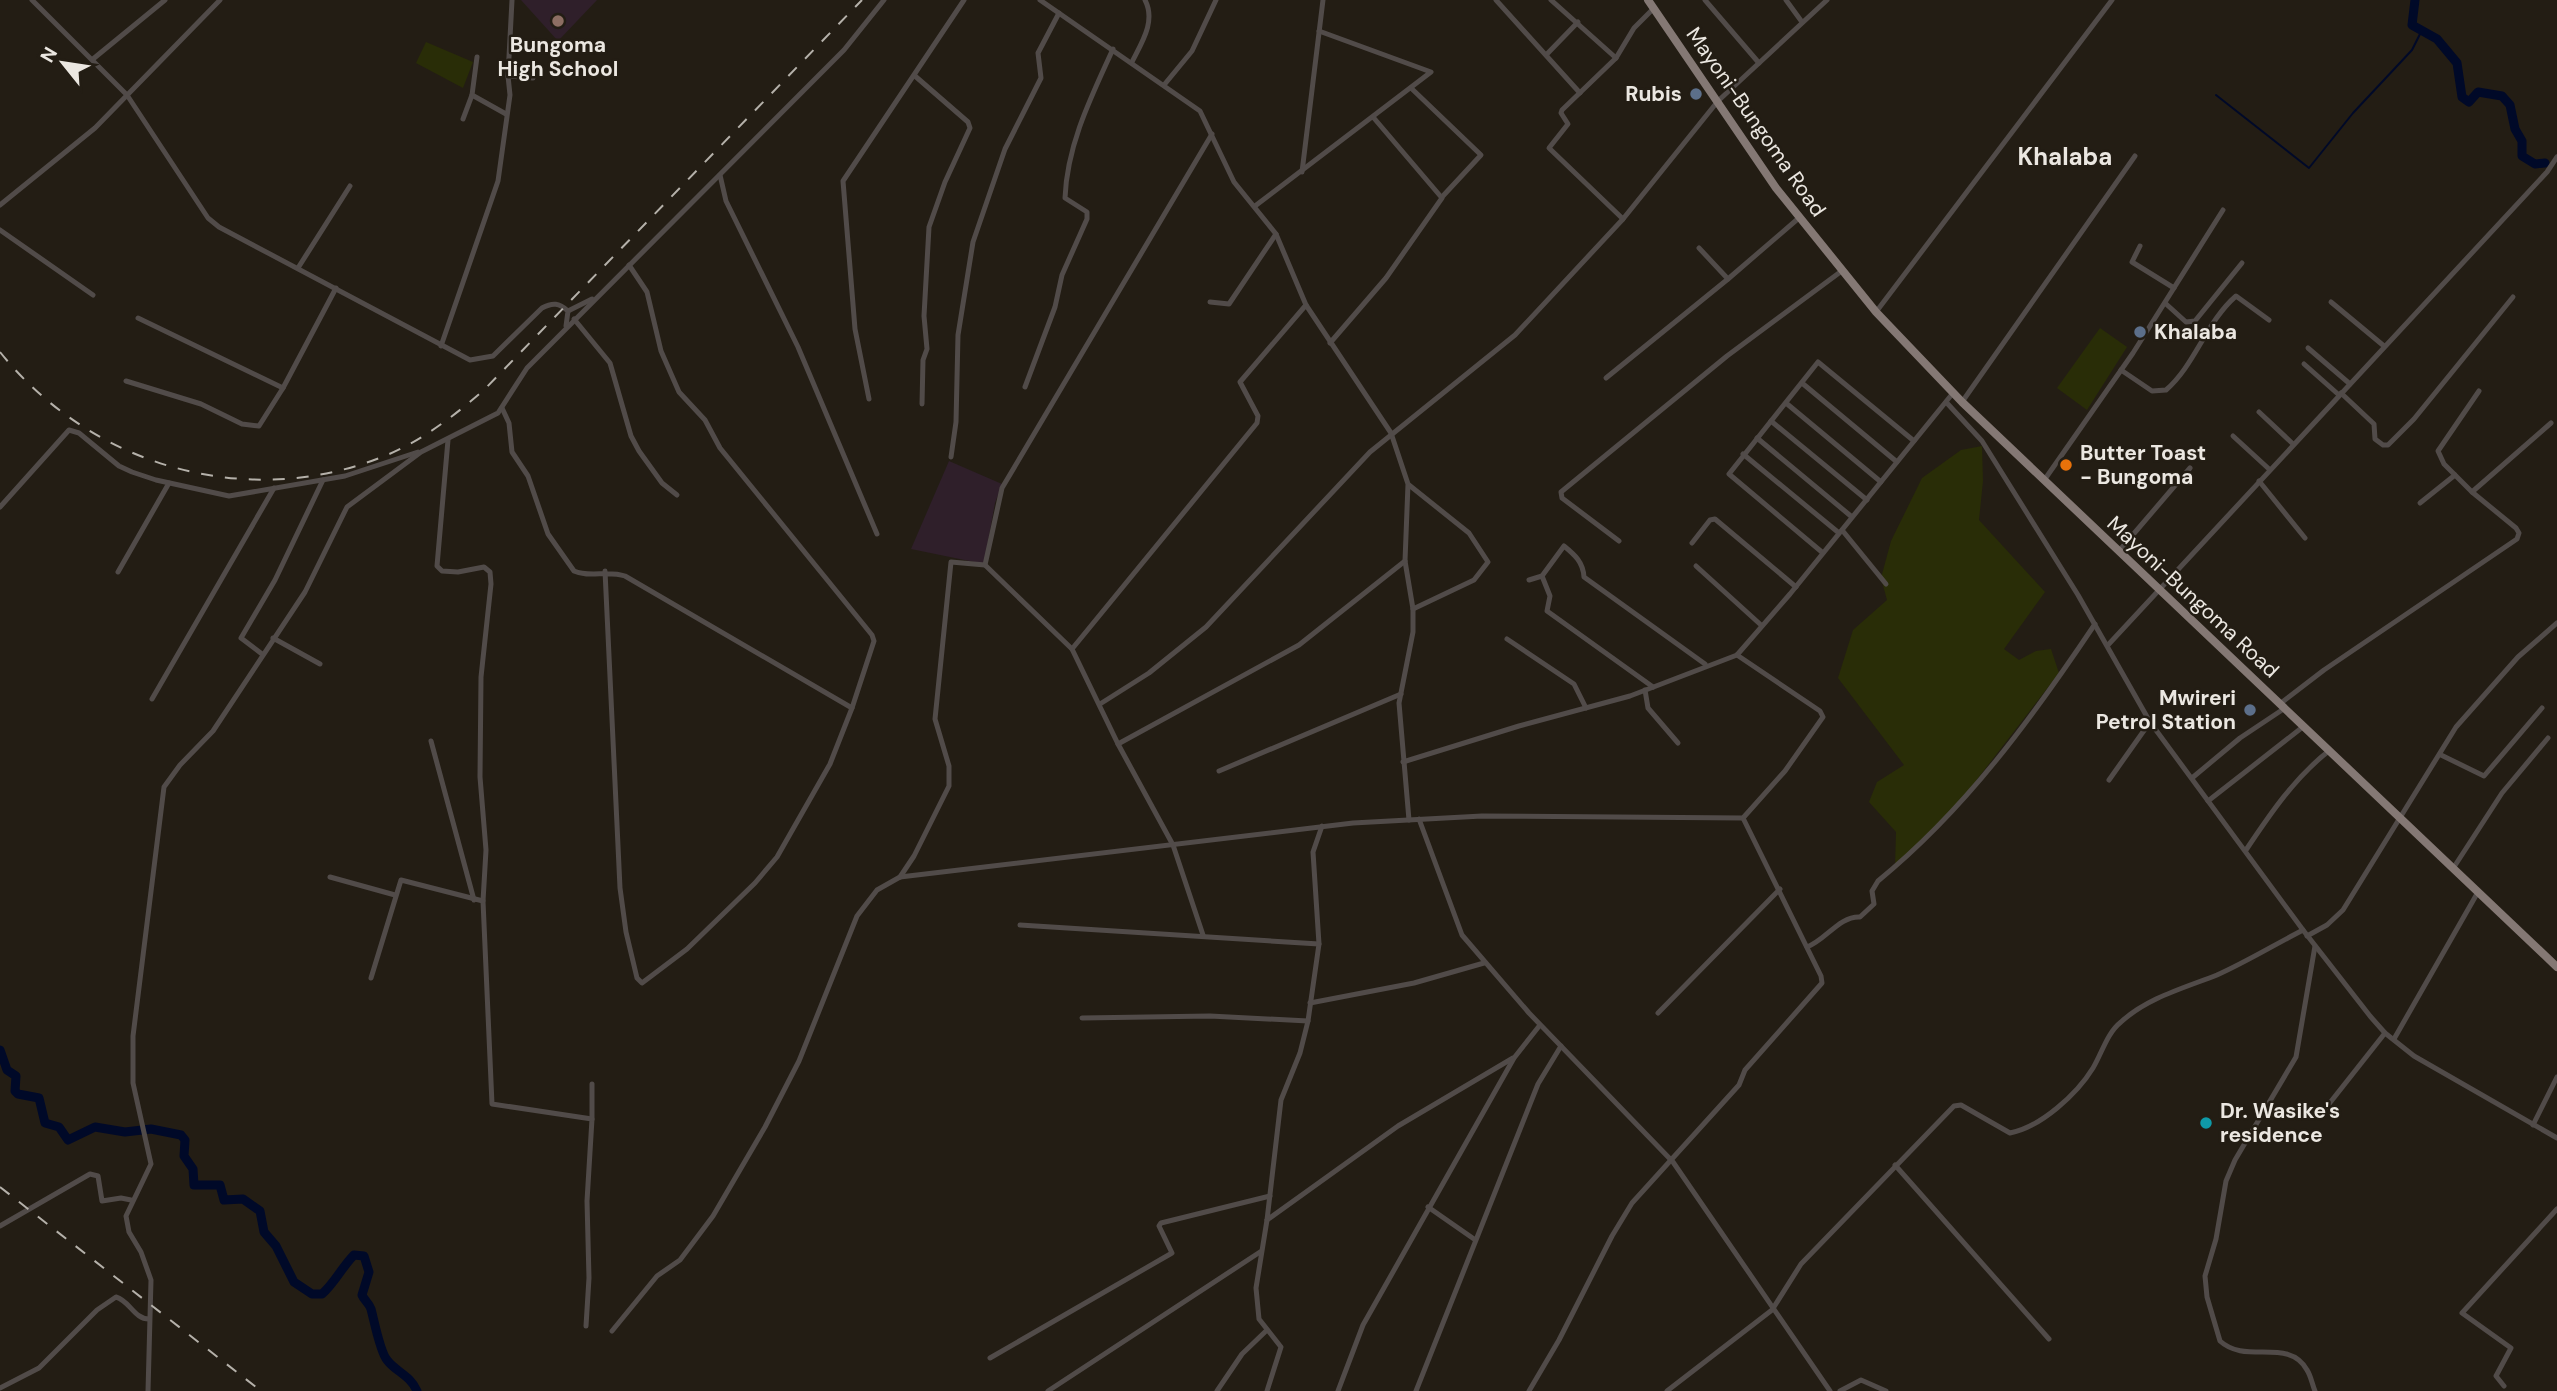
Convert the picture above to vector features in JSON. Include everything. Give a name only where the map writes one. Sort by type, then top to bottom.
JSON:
[{"type":"main road","name":"Mayoni-Bungoma Road","points":[[1648,0],[1776,188],[1876,312],[1962,402],[2161,588],[2557,967]]},
{"type":"street","points":[[32,0],[127,95],[208,218],[219,227],[470,360],[493,356],[509,344],[542,308],[556,303],[568,311]]},
{"type":"street","points":[[93,59],[165,0]]},
{"type":"street","points":[[0,205],[94,128],[219,0]]},
{"type":"street","points":[[441,346],[493,199],[510,95],[508,76],[512,0]]},
{"type":"street","points":[[0,507],[69,430],[79,433],[119,466],[169,483],[229,496],[323,480],[421,452],[448,440],[502,408],[527,368],[565,327],[851,43],[884,0]]},
{"type":"street","points":[[869,399],[855,329],[843,181],[964,0]]},
{"type":"street","points":[[1040,0],[1192,103],[1207,119],[1234,182],[1276,234],[1306,304],[1391,433],[1408,484],[1405,561],[1413,609],[1412,645],[1401,695],[1409,820]]},
{"type":"street","points":[[1132,62],[1146,36],[1151,11],[1145,0]]},
{"type":"street","points":[[1164,85],[1192,51],[1216,0]]},
{"type":"street","points":[[1302,172],[1323,0]]},
{"type":"street","points":[[1551,0],[1616,58]]},
{"type":"street","points":[[1705,0],[1759,63]]},
{"type":"street","points":[[1786,0],[1802,22]]},
{"type":"street","points":[[1100,704],[1149,673],[1206,627],[1391,433],[1515,335],[1623,219],[1718,100],[1826,0]]},
{"type":"street","points":[[1876,312],[2112,0]]},
{"type":"street","points":[[1498,1],[1580,93]]},
{"type":"street","points":[[1623,219],[1549,148],[1568,124],[1561,112],[1616,58],[1634,28],[1654,8]]},
{"type":"street","points":[[951,457],[956,422],[958,335],[973,242],[1004,149],[1041,78],[1038,53],[1059,13]]},
{"type":"street","points":[[1547,54],[1578,22]]},
{"type":"street","points":[[1255,206],[1431,71],[1319,31]]},
{"type":"street","points":[[1025,387],[1055,307],[1062,275],[1087,219],[1087,212],[1065,198],[1067,177],[1072,147],[1113,49]]},
{"type":"street","points":[[463,119],[472,95],[477,57]]},
{"type":"street","points":[[508,76],[533,78]]},
{"type":"street","points":[[915,76],[968,122],[970,128],[945,182],[929,227],[924,316],[927,349],[923,360],[922,404]]},
{"type":"street","points":[[1330,343],[1386,278],[1442,197],[1481,155],[1411,88]]},
{"type":"street","points":[[472,95],[506,114]]},
{"type":"street","points":[[1373,117],[1442,197]]},
{"type":"street","points":[[985,565],[1002,488],[1212,134]]},
{"type":"street","points":[[1962,402],[2135,156]]},
{"type":"street","points":[[2108,645],[2547,172],[2557,157]]},
{"type":"street","points":[[720,175],[726,201],[798,347],[877,534]]},
{"type":"street","points":[[298,268],[350,186]]},
{"type":"street","points":[[2045,479],[2121,370],[2223,210]]},
{"type":"street","points":[[1606,378],[1800,217]]},
{"type":"street","points":[[0,230],[93,295]]},
{"type":"street","points":[[1210,302],[1229,303],[1276,234]]},
{"type":"street","points":[[2140,246],[2132,262],[2174,288]]},
{"type":"street","points":[[1699,248],[1728,279]]},
{"type":"street","points":[[2165,303],[2186,322],[2195,321],[2242,263]]},
{"type":"street","points":[[605,572],[620,888],[626,932],[640,982],[687,949],[777,858],[830,764],[874,642],[873,635],[720,448],[705,420],[679,392],[661,351],[647,292],[629,265]]},
{"type":"street","points":[[1619,541],[1562,498],[1562,492],[1727,356],[1843,270]]},
{"type":"street","points":[[126,381],[201,404],[225,418],[253,427],[261,425],[336,288]]},
{"type":"street","points":[[2121,370],[2159,393],[2177,380],[2202,338],[2234,297],[2243,298],[2269,320]]},
{"type":"street","points":[[2304,364],[2374,424],[2375,439],[2383,445],[2388,444],[2414,419],[2513,297]]},
{"type":"street","points":[[568,311],[595,298]]},
{"type":"street","points":[[2331,302],[2384,346]]},
{"type":"street","points":[[1072,649],[1257,423],[1258,416],[1240,382],[1306,304]]},
{"type":"street","points":[[565,327],[568,311]]},
{"type":"street","points":[[138,318],[283,388]]},
{"type":"street","points":[[573,319],[610,363],[631,436],[639,451],[662,483],[677,495]]},
{"type":"street","points":[[2308,348],[2350,384]]},
{"type":"street","points":[[1823,554],[1729,474],[1743,454],[1820,362],[1914,440]]},
{"type":"street","points":[[1802,383],[1897,463]]},
{"type":"street","points":[[2192,778],[2324,670],[2518,538],[2516,528],[2472,492],[2440,459],[2438,451],[2479,391]]},
{"type":"street","points":[[1404,762],[1645,690],[1687,675],[1705,664],[1737,655],[1796,587],[1953,393]]},
{"type":"street","points":[[1945,402],[1982,441],[2108,645],[2150,722],[2305,933],[2385,1033],[2414,1056],[2533,1125],[2556,1135]]},
{"type":"street","points":[[1786,403],[1881,482]]},
{"type":"street","points":[[502,408],[509,424],[512,452],[528,476],[548,534],[559,554],[577,573],[605,572],[625,576],[852,708]]},
{"type":"street","points":[[2259,412],[2293,444]]},
{"type":"street","points":[[1771,421],[1867,500]]},
{"type":"street","points":[[2472,492],[2551,423]]},
{"type":"street","points":[[2233,436],[2269,469]]},
{"type":"street","points":[[1757,438],[1852,517]]},
{"type":"street","points":[[448,440],[437,566],[442,571],[458,572],[484,567],[490,572],[491,584],[481,677],[480,777],[486,850],[483,901],[492,1105],[592,1119]]},
{"type":"street","points":[[148,1391],[151,1280],[127,1224],[131,1200],[150,1171],[151,1155],[142,1129],[133,1083],[133,1036],[161,797],[170,778],[213,731],[305,592],[348,507],[421,452]]},
{"type":"street","points":[[1743,454],[1840,532],[1886,584]]},
{"type":"street","points":[[2119,551],[2190,468]]},
{"type":"street","points":[[2420,503],[2455,475]]},
{"type":"street","points":[[262,654],[241,638],[275,580],[323,480]]},
{"type":"street","points":[[2259,481],[2305,538]]},
{"type":"street","points":[[118,572],[169,483]]},
{"type":"street","points":[[1408,484],[1469,533],[1488,562],[1474,580],[1413,609]]},
{"type":"street","points":[[152,699],[274,488]]},
{"type":"street","points":[[1692,543],[1710,520],[1715,519],[1796,587]]},
{"type":"street","points":[[1529,580],[1542,576],[1564,546],[1575,555],[1583,567],[1584,577],[1705,664]]},
{"type":"street","points":[[900,877],[914,856],[949,786],[949,766],[935,719],[951,561],[985,565],[1072,649],[1118,744],[1173,845],[1203,935]]},
{"type":"street","points":[[1118,744],[1298,645],[1405,561]]},
{"type":"street","points":[[1696,566],[1761,625]]},
{"type":"street","points":[[1542,576],[1550,596],[1547,611],[1653,687]]},
{"type":"street","points":[[1667,1391],[1772,1310],[1801,1264],[1942,1115],[1957,1105],[2010,1133],[2031,1124],[2067,1098],[2088,1074],[2112,1032],[2123,1019],[2175,990],[2218,974],[2305,933],[2343,910],[2456,727],[2494,682],[2557,623]]},
{"type":"street","points":[[1807,947],[1823,940],[1840,924],[1852,917],[1860,917],[1871,909],[1874,904],[1872,891],[1878,881],[1934,832],[1985,777],[2095,624]]},
{"type":"street","points":[[273,638],[320,664]]},
{"type":"street","points":[[1507,639],[1574,684],[1586,708]]},
{"type":"street","points":[[612,1331],[657,1276],[680,1260],[713,1216],[765,1127],[799,1061],[857,916],[877,890],[900,877],[1322,826],[1419,819],[1554,816],[1743,818],[1785,771],[1823,717],[1820,711],[1737,655]]},
{"type":"street","points":[[1645,690],[1648,708],[1678,743]]},
{"type":"street","points":[[1219,771],[1401,695]]},
{"type":"street","points":[[2441,755],[2484,776],[2542,708]]},
{"type":"street","points":[[2109,780],[2150,722]]},
{"type":"street","points":[[2208,801],[2255,761],[2304,726]]},
{"type":"street","points":[[2454,867],[2502,793],[2548,738]]},
{"type":"street","points":[[432,741],[474,900]]},
{"type":"street","points":[[2246,850],[2278,803],[2316,761],[2330,750]]},
{"type":"street","points":[[1529,1391],[1632,1203],[1673,1162],[1739,1085],[1745,1070],[1822,983],[1780,889],[1743,818]]},
{"type":"street","points":[[1419,819],[1457,924],[1484,963],[1673,1162],[1830,1391]]},
{"type":"street","points":[[1267,1391],[1281,1352],[1279,1344],[1259,1319],[1256,1308],[1260,1252],[1267,1220],[1281,1100],[1300,1053],[1308,1021],[1319,944],[1313,852],[1322,826]]},
{"type":"street","points":[[330,877],[394,895]]},
{"type":"street","points":[[371,978],[394,895],[403,880],[483,901]]},
{"type":"street","points":[[1658,1013],[1780,889]]},
{"type":"street","points":[[2394,1039],[2478,892]]},
{"type":"street","points":[[1020,925],[1319,944]]},
{"type":"street","points":[[2315,946],[2301,1044],[2292,1069],[2229,1170],[2216,1239],[2205,1276],[2207,1297],[2220,1341],[2242,1353],[2277,1351],[2292,1356],[2307,1368],[2315,1391]]},
{"type":"street","points":[[1310,1003],[1414,983],[1484,963]]},
{"type":"street","points":[[1082,1018],[1210,1016],[1308,1021]]},
{"type":"street","points":[[1338,1391],[1363,1325],[1428,1207],[1514,1058],[1540,1025]]},
{"type":"street","points":[[2325,1109],[2385,1033]]},
{"type":"street","points":[[1416,1391],[1474,1239],[1538,1084],[1561,1046]]},
{"type":"street","points":[[1267,1220],[1398,1126],[1514,1058]]},
{"type":"street","points":[[2533,1125],[2557,1077]]},
{"type":"street","points":[[586,1326],[592,1084]]},
{"type":"street","points":[[1895,1166],[2049,1339]]},
{"type":"street","points":[[0,1226],[90,1174],[98,1176],[102,1201],[121,1198],[131,1200]]},
{"type":"street","points":[[990,1358],[1174,1252],[1161,1230],[1161,1223],[1270,1196]]},
{"type":"street","points":[[1428,1207],[1474,1239]]},
{"type":"street","points":[[2504,1386],[2496,1375],[2511,1348],[2462,1313],[2557,1209]]},
{"type":"street","points":[[1048,1391],[1260,1252]]},
{"type":"street","points":[[0,1388],[39,1367],[97,1310],[116,1297],[127,1302],[140,1317],[149,1319]]},
{"type":"street","points":[[1217,1391],[1242,1354],[1267,1330]]},
{"type":"street","points":[[1840,1391],[1861,1380],[1886,1391]]},
{"type":"shaded area","name":"Bungoma High School","points":[[521,0],[597,0],[558,41]]},
{"type":"shaded area","points":[[949,461],[1002,484],[995,503],[984,564],[911,549]]},
{"type":"green space","points":[[426,42],[473,62],[463,88],[416,63]]},
{"type":"green space","points":[[2100,328],[2127,347],[2087,410],[2057,388]]},
{"type":"green space","points":[[1982,446],[1983,481],[1979,520],[2045,592],[2004,649],[2019,660],[2036,651],[2051,649],[2059,673],[1955,808],[1895,867],[1896,832],[1869,802],[1877,782],[1904,765],[1838,678],[1853,630],[1887,600],[1881,578],[1891,541],[1922,478],[1961,450]]},
{"type":"waterway","points":[[2415,0],[2412,25],[2437,39],[2457,63],[2462,97],[2469,102],[2478,92],[2502,96],[2510,105],[2515,129],[2522,141],[2522,156],[2535,164],[2545,163]]},
{"type":"waterway","points":[[2216,95],[2309,168],[2353,113],[2412,50],[2421,32]]},
{"type":"waterway","points":[[0,1050],[7,1070],[16,1076],[15,1091],[39,1098],[45,1123],[59,1127],[68,1140],[95,1127],[125,1132],[151,1129],[181,1135],[185,1140],[184,1156],[193,1169],[194,1185],[220,1185],[224,1200],[243,1199],[260,1211],[264,1232],[276,1246],[294,1282],[312,1294],[322,1294],[354,1255],[364,1256],[369,1272],[362,1295],[371,1309],[382,1350],[387,1360],[411,1381],[417,1391]]},
{"type":"railway","points":[[0,352],[37,392],[80,425],[126,450],[176,468],[228,478],[281,479],[335,472],[387,455],[438,426],[484,390],[862,0]]},
{"type":"railway","points":[[0,1187],[261,1391]]},
{"type":"place","name":"Bungoma High School","points":[[558,21]]},
{"type":"place","name":"Rubis","points":[[1696,94]]},
{"type":"place","name":"Khalaba","points":[[2140,332]]},
{"type":"place","name":"Butter Toast - Bungoma","points":[[2066,465]]},
{"type":"place","name":"Mwireri Petrol Station","points":[[2250,710]]},
{"type":"place","name":"Dr. Wasike's residence","points":[[2206,1123]]},
{"type":"district","name":"Khalaba","points":[[2065,156]]}]
